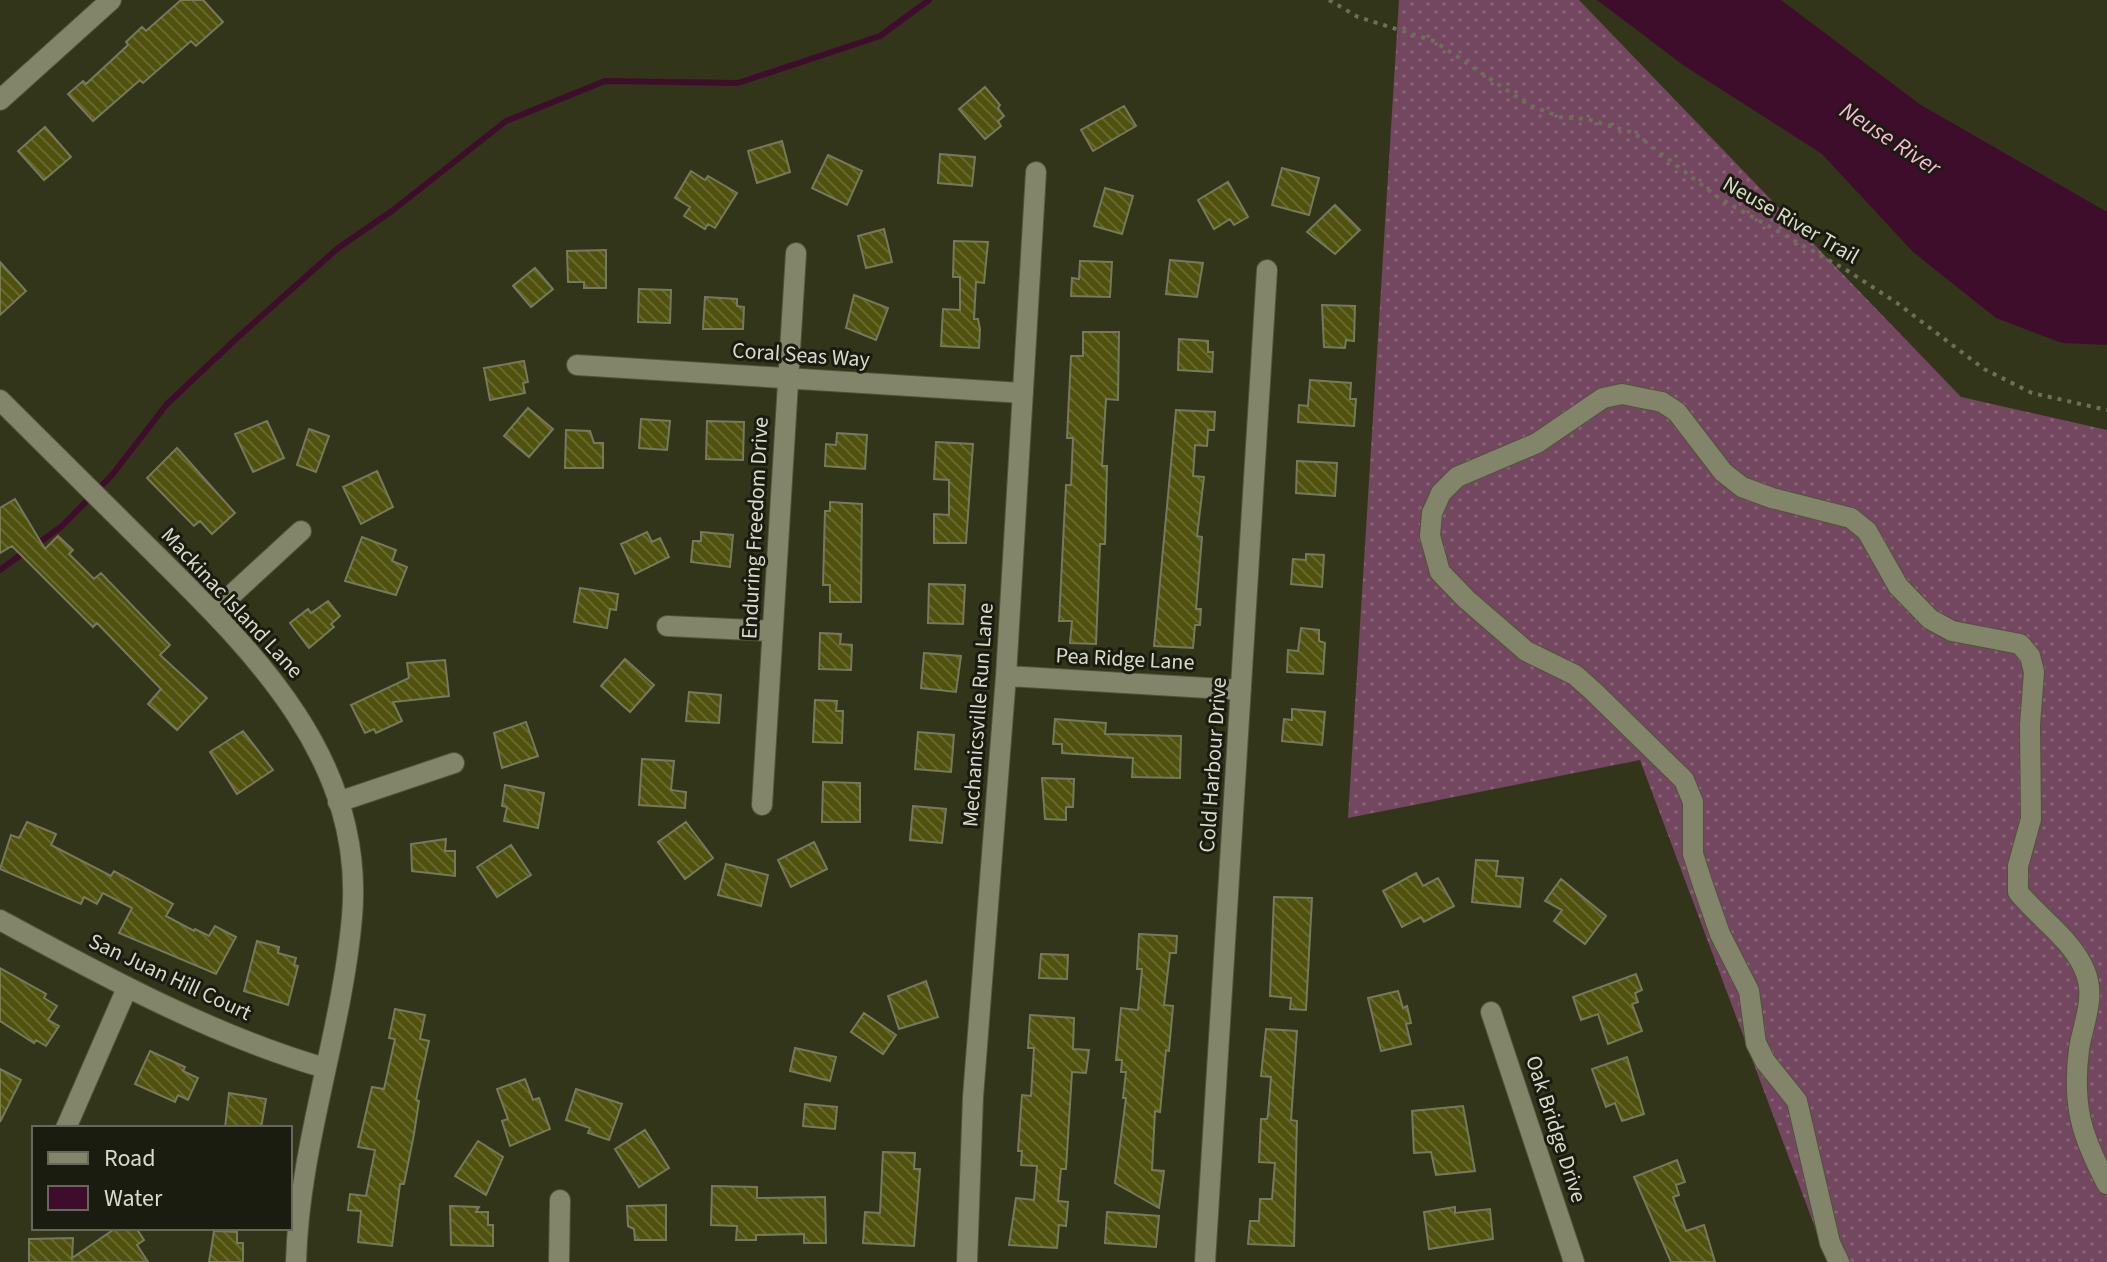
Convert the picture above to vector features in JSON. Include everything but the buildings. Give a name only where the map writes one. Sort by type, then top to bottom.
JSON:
[{"type":"street","points":[[0,100],[111,0]]},
{"type":"street","name":"Mechanicsville Run Lane","points":[[967,1262],[973,1097],[1006,676],[1036,172]]},
{"type":"street","name":"Enduring Freedom Drive","points":[[762,805],[796,253]]},
{"type":"street","name":"Cold Harbour Drive","points":[[1205,1262],[1267,270]]},
{"type":"street","name":"Coral Seas Way","points":[[577,365],[1023,393]]},
{"type":"street","points":[[1839,1262],[1830,1243],[1797,1101],[1765,1061],[1756,1043],[1749,991],[1720,934],[1693,854],[1693,802],[1684,780],[1575,675],[1526,651],[1466,599],[1440,572],[1433,556],[1430,536],[1432,513],[1441,493],[1457,477],[1537,443],[1603,398],[1622,394],[1662,402],[1677,412],[1723,472],[1742,487],[1851,518],[1867,531],[1898,586],[1930,619],[1952,631],[2020,644],[2030,656],[2034,672],[2030,725],[2031,819],[2018,866],[2018,892],[2074,952],[2086,972],[2090,998],[2080,1046],[2077,1103],[2090,1154],[2107,1184]]},
{"type":"street","name":"Mackinac Island Lane","points":[[0,400],[213,612],[283,691],[318,751],[338,802],[352,876],[353,913],[348,957],[300,1194],[296,1262]]},
{"type":"street","points":[[213,612],[301,531]]},
{"type":"street","points":[[667,626],[772,631]]},
{"type":"street","name":"Pea Ridge Lane","points":[[1006,676],[1241,690]]},
{"type":"street","points":[[338,802],[454,763]]},
{"type":"street","name":"San Juan Hill Court","points":[[0,920],[127,988],[293,1059],[325,1068]]},
{"type":"street","points":[[67,1126],[127,988]]},
{"type":"street","name":"Oak Bridge Drive","points":[[1491,1012],[1574,1262]]},
{"type":"street","points":[[559,1262],[560,1200]]},
{"type":"path","name":"Neuse River Trail","points":[[1329,0],[1358,17],[1445,47],[1529,105],[1560,117],[1587,119],[1634,133],[1719,198],[1897,303],[1984,369],[2020,388],[2107,410]]},
{"type":"shaded area","points":[[1399,0],[1579,0],[1961,397],[2107,430],[2107,1262],[1828,1262],[1640,760],[1348,818]]},
{"type":"water","name":"Neuse River","points":[[1597,0],[1781,0],[1921,105],[2107,212],[2107,345],[2062,343],[1996,318],[1913,252],[1822,154],[1683,65]]},
{"type":"waterway","points":[[36,545],[62,526],[112,475],[167,404],[237,338],[338,248],[392,211],[506,121],[605,81],[738,83],[880,36],[929,0]]},
{"type":"waterway","points":[[0,570],[26,551]]}]
